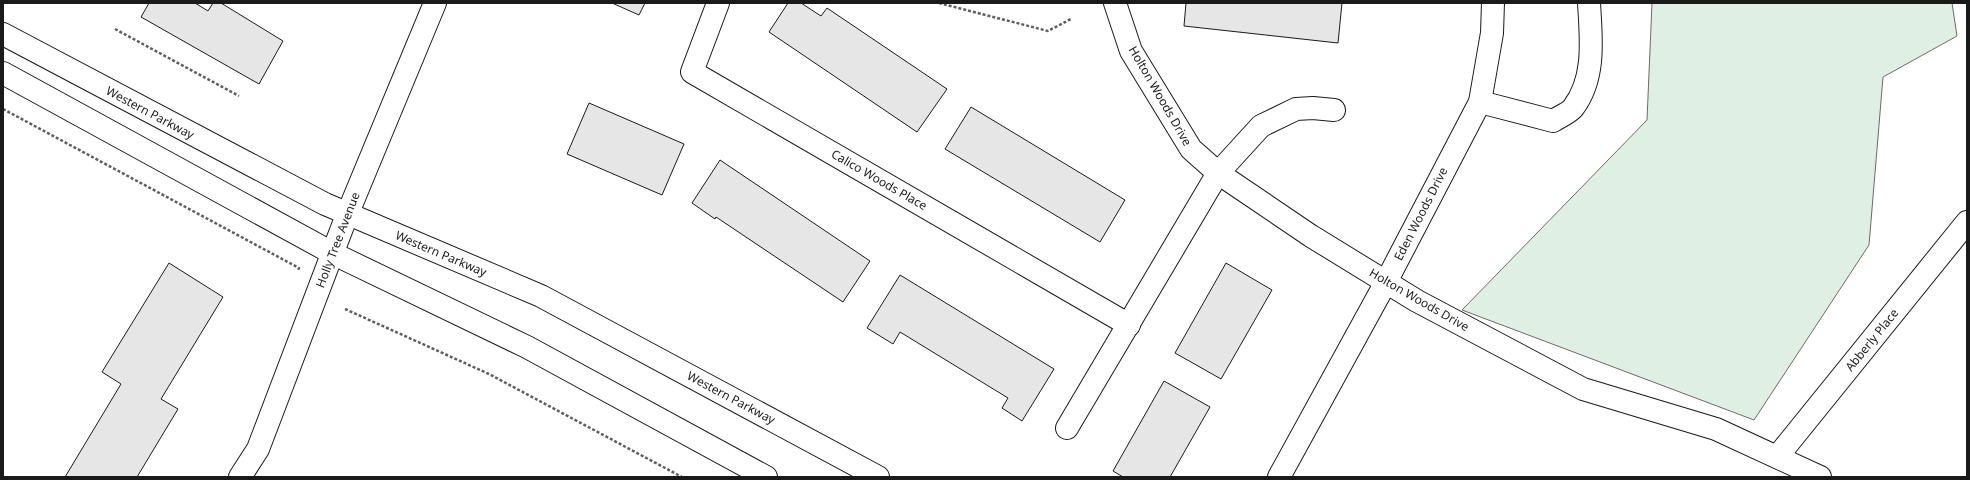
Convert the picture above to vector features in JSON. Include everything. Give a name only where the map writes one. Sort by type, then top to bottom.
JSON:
[{"type":"street","name":"Holly Tree Avenue","points":[[240,477],[258,449],[334,254],[347,215],[435,3]]},
{"type":"street","name":"Calico Woods Place","points":[[718,3],[692,72],[1129,325]]},
{"type":"street","name":"Holton Woods Drive","points":[[1115,3],[1131,51],[1191,149],[1218,173],[1311,236],[1417,301],[1583,389],[1716,429],[1820,477]]},
{"type":"street","name":"Eden Woods Drive","points":[[1279,477],[1386,282],[1480,102],[1492,32],[1493,3]]},
{"type":"street","points":[[1480,102],[1553,121],[1573,109],[1587,81],[1591,50],[1590,3]]},
{"type":"street","name":"Western Parkway","points":[[3,34],[242,162],[347,215],[541,296],[878,477]]},
{"type":"street","points":[[3,73],[334,254],[526,347],[766,477]]},
{"type":"street","points":[[1068,428],[1218,173],[1261,126],[1296,109],[1313,108],[1334,110]]},
{"type":"street","name":"Abberly Place","points":[[1777,457],[1967,222]]},
{"type":"path","points":[[940,3],[1048,31],[1072,19]]},
{"type":"path","points":[[115,29],[239,96]]},
{"type":"path","points":[[3,109],[298,268],[296,274]]},
{"type":"path","points":[[345,309],[489,374],[682,477]]},
{"type":"green space","points":[[1652,3],[1952,3],[1957,36],[1883,77],[1869,245],[1754,420],[1462,310],[1647,120]]},
{"type":"building","points":[[149,3],[195,3],[208,11],[213,3],[221,3],[283,41],[259,84],[141,17]]},
{"type":"building","points":[[612,3],[645,3],[639,15]]},
{"type":"building","points":[[788,3],[801,3],[821,16],[827,8],[947,89],[917,132],[769,32]]},
{"type":"building","points":[[1186,3],[1342,3],[1338,43],[1184,26]]},
{"type":"building","points":[[589,103],[684,144],[662,195],[567,154]]},
{"type":"building","points":[[971,107],[1125,200],[1100,242],[945,149]]},
{"type":"building","points":[[720,160],[870,261],[843,302],[716,217],[715,219],[692,203]]},
{"type":"building","points":[[169,263],[223,297],[161,399],[178,409],[137,477],[65,477],[121,384],[102,372]]},
{"type":"building","points":[[1226,263],[1272,290],[1221,379],[1175,353]]},
{"type":"building","points":[[900,275],[1054,369],[1022,421],[1002,408],[1008,398],[900,332],[893,344],[867,328]]},
{"type":"building","points":[[1164,381],[1210,407],[1170,477],[1123,477],[1113,471]]}]
